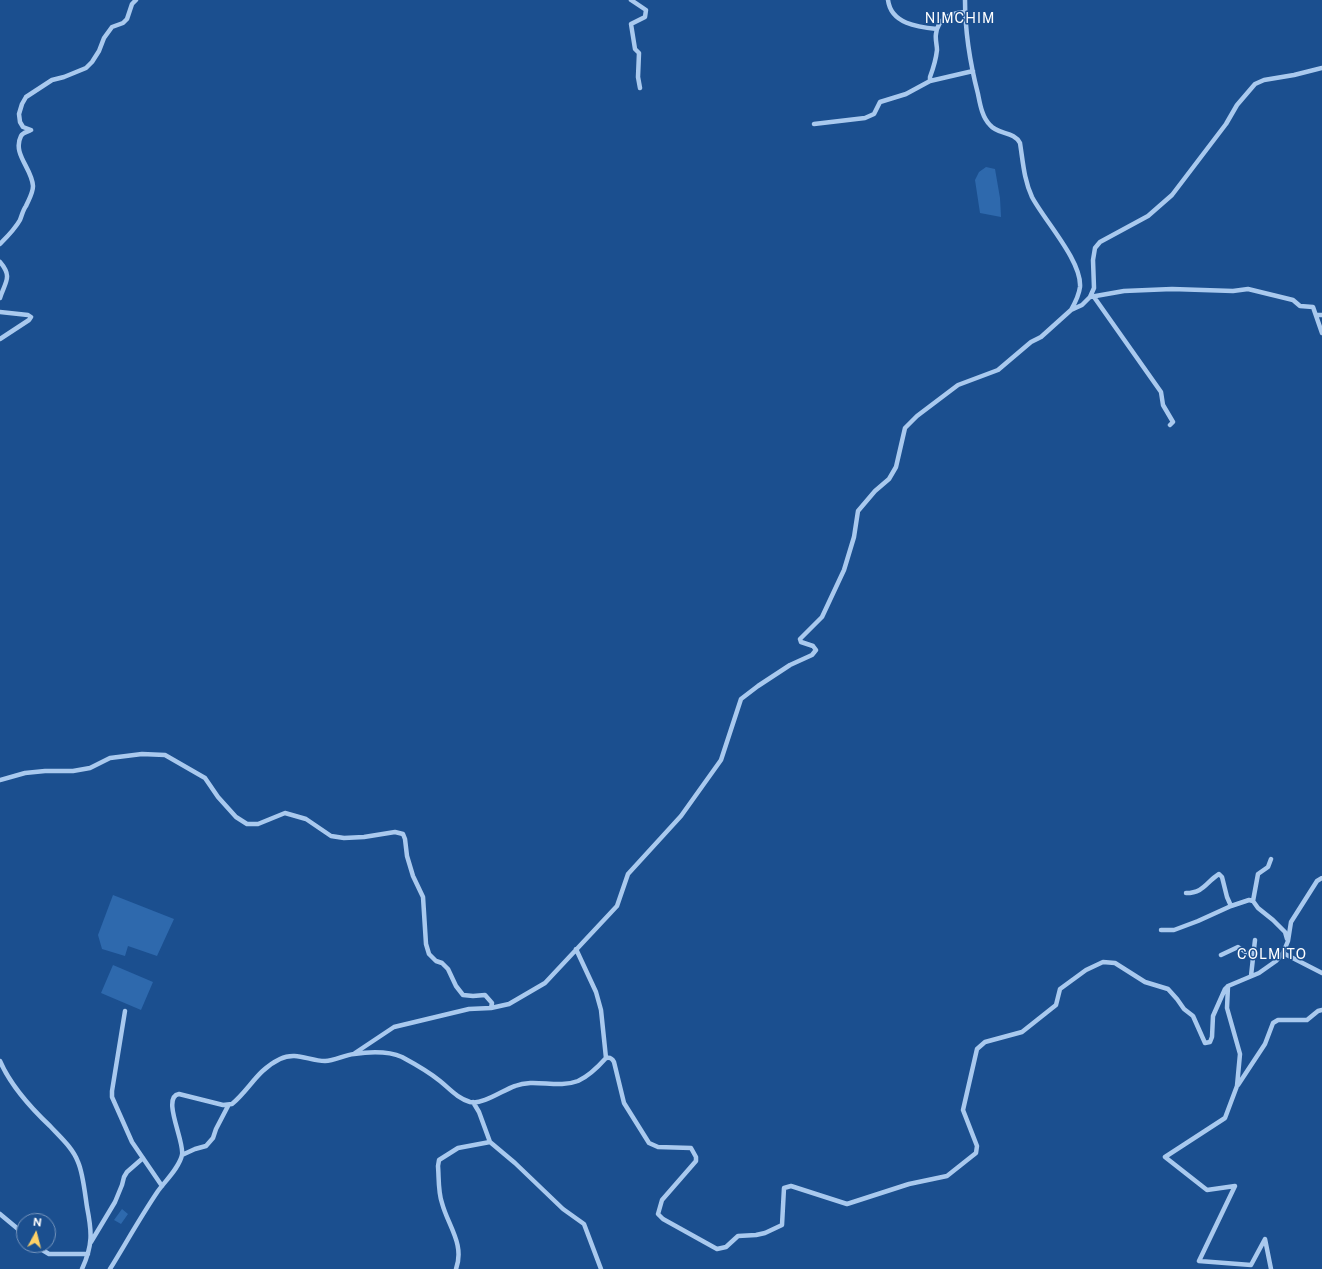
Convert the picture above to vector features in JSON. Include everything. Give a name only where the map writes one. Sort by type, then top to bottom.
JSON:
[{"type":"street","points":[[0,244],[19,221],[32,195],[33,186],[28,167],[19,153],[21,137],[31,130],[23,126],[20,122],[19,114],[22,104],[26,97],[52,80],[64,78],[86,68],[99,51],[104,38],[112,27],[127,19],[132,4],[136,0]]},
{"type":"street","points":[[631,0],[646,10],[645,17],[631,24],[635,49],[639,53],[638,77],[640,88]]},
{"type":"street","points":[[888,0],[889,7],[894,15],[902,22],[937,29]]},
{"type":"street","points":[[965,0],[967,37],[981,108],[990,126],[1000,132],[1012,135],[1018,139],[1020,143],[1026,183],[1033,198],[1067,251],[1077,271],[1080,286],[1077,298],[1071,310]]},
{"type":"street","points":[[930,81],[937,51],[935,36],[941,20],[948,15],[965,12]]},
{"type":"street","points":[[1170,425],[1173,422],[1163,405],[1161,392],[1092,297],[1094,288],[1093,260],[1095,248],[1100,242],[1148,216],[1172,195],[1226,124],[1237,105],[1255,84],[1264,80],[1322,68]]},
{"type":"street","points":[[814,124],[858,119],[870,116],[877,110],[880,102],[906,94],[930,81],[973,71]]},
{"type":"street","points":[[0,262],[7,271],[7,279],[0,298]]},
{"type":"street","points":[[0,281],[6,282]]},
{"type":"street","points":[[110,1269],[162,1186],[181,1160],[183,1149],[171,1106],[175,1094],[228,1106],[235,1102],[260,1073],[281,1059],[294,1055],[324,1061],[332,1061],[353,1054],[394,1027],[469,1009],[491,1008],[509,1004],[545,984],[617,906],[628,874],[681,816],[722,760],[741,699],[790,665],[812,655],[816,650],[813,646],[801,642],[800,639],[822,617],[844,570],[854,537],[858,511],[875,491],[890,479],[896,467],[905,428],[917,416],[958,385],[998,370],[1031,342],[1041,337],[1071,310],[1082,305],[1092,297],[1131,291],[1172,289],[1233,291],[1248,289],[1293,300],[1300,306],[1313,307],[1322,333]]},
{"type":"street","points":[[0,312],[28,315],[30,317],[29,320],[0,339]]},
{"type":"street","points":[[1316,315],[1322,315]]},
{"type":"street","points":[[0,780],[25,773],[73,771],[90,768],[110,758],[142,754],[165,755],[204,778],[218,797],[236,817],[246,824],[258,824],[285,813],[306,819],[331,836],[344,838],[364,837],[395,832],[403,834],[407,856],[413,876],[423,897],[426,944],[429,954],[448,969],[456,986],[463,995],[485,995],[492,1003],[491,1008]]},
{"type":"street","points":[[1271,859],[1268,867],[1258,874],[1253,901],[1258,908],[1285,932],[1288,941]]},
{"type":"street","points":[[1186,893],[1192,893],[1205,887],[1219,874],[1222,876],[1227,897],[1231,906]]},
{"type":"street","points":[[353,1054],[384,1053],[402,1057],[435,1078],[461,1098],[473,1102],[491,1097],[520,1084],[559,1084],[576,1081],[585,1077],[606,1058],[610,1057],[613,1059],[624,1103],[649,1143],[652,1146],[665,1148],[692,1148],[696,1157],[696,1161],[662,1200],[658,1214],[663,1219],[717,1249],[726,1247],[738,1236],[756,1236],[782,1225],[784,1188],[791,1186],[847,1204],[909,1184],[947,1176],[976,1153],[977,1146],[963,1110],[977,1049],[985,1042],[1022,1032],[1056,1005],[1060,989],[1086,970],[1103,962],[1115,963],[1145,982],[1168,989],[1178,999],[1184,1009],[1193,1016],[1205,1043],[1210,1042],[1212,1037],[1213,1016],[1228,986],[1259,973],[1276,961],[1283,953],[1288,941],[1291,922],[1317,881],[1322,878]]},
{"type":"street","points":[[1161,930],[1174,930],[1231,906],[1249,900],[1253,901]]},
{"type":"street","points":[[1251,976],[1255,940]]},
{"type":"street","points":[[1221,955],[1238,948],[1253,957]]},
{"type":"street","points":[[576,950],[596,992],[601,1010],[606,1058]]},
{"type":"street","points":[[1283,953],[1322,973]]},
{"type":"street","points":[[1228,986],[1227,1008],[1240,1054],[1237,1086]]},
{"type":"street","points":[[1271,1269],[1265,1239],[1251,1265],[1199,1261],[1235,1186],[1207,1190],[1165,1157],[1225,1118],[1237,1086],[1265,1044],[1273,1023],[1278,1020],[1307,1020],[1318,1011],[1322,1010]]},
{"type":"street","points":[[125,1011],[120,1034],[112,1097],[129,1136],[162,1186]]},
{"type":"street","points":[[0,1061],[4,1070],[31,1106],[59,1135],[78,1162],[88,1208],[91,1242]]},
{"type":"street","points":[[473,1102],[481,1117],[490,1142],[515,1163],[563,1209],[584,1224],[601,1269]]},
{"type":"street","points":[[182,1154],[206,1146],[213,1138],[228,1106]]},
{"type":"street","points":[[456,1269],[459,1256],[454,1232],[441,1203],[438,1166],[439,1160],[458,1148],[490,1142]]},
{"type":"street","points":[[82,1269],[91,1242],[115,1202],[124,1177],[127,1172],[143,1158]]},
{"type":"street","points":[[0,1214],[16,1227]]},
{"type":"street","points":[[47,1253],[88,1254]]},
{"type":"shaded area","points":[[986,167],[995,169],[1000,198],[1001,217],[980,213],[975,180],[979,172]]},
{"type":"shaded area","points":[[113,895],[174,919],[157,956],[128,946],[125,956],[102,949],[98,935]]},
{"type":"shaded area","points":[[113,965],[153,982],[141,1010],[101,993]]},
{"type":"shaded area","points":[[122,1209],[128,1214],[121,1224],[114,1220]]},
{"type":"district","name":"NIMCHIM","points":[[960,19]]},
{"type":"district","name":"COLMITO","points":[[1272,955]]}]
